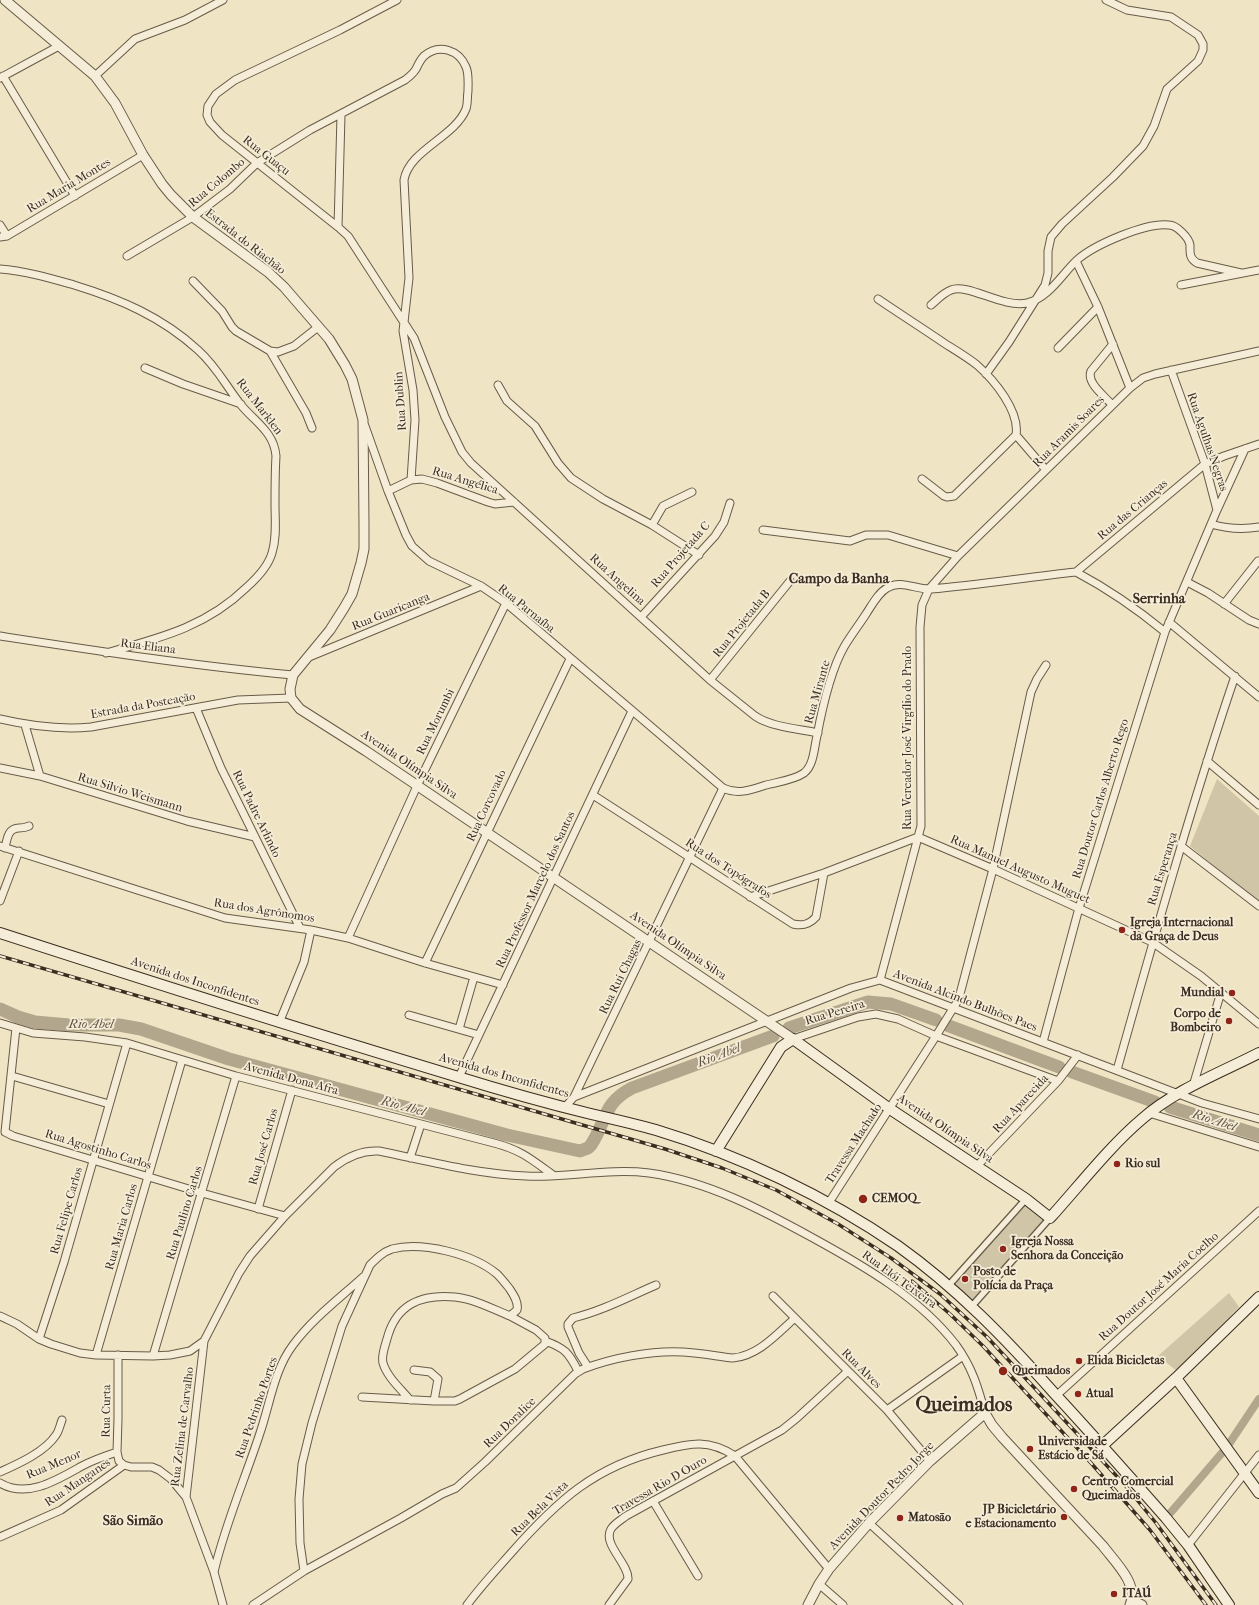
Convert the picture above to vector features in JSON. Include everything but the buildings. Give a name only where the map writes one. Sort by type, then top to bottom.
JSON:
[{"type":"main road","name":"Avenida dos Inconfidentes","points":[[0,933],[279,1022],[459,1077],[565,1107],[656,1130],[716,1151],[773,1176],[828,1204],[894,1244],[949,1285],[1013,1346],[1103,1445],[1188,1544],[1229,1605]]},
{"type":"main road","name":"Avenida Olímpia Silva","points":[[790,1037],[890,1108],[1026,1199],[1050,1218]]},
{"type":"main road","name":"Rua Pereira","points":[[716,1151],[781,1047],[790,1037]]},
{"type":"main road","points":[[1050,1218],[1119,1142],[1152,1111],[1193,1086],[1259,1053]]},
{"type":"main road","points":[[1103,1445],[1176,1378],[1259,1297]]},
{"type":"main road","points":[[1176,1378],[1259,1493]]},
{"type":"street","points":[[95,76],[135,39],[185,20],[223,0]]},
{"type":"street","name":"Rua Guaçu","points":[[397,0],[236,80],[216,94],[210,101],[207,110],[210,122],[222,134],[338,227],[354,244],[414,338],[438,399]]},
{"type":"street","points":[[986,374],[1036,300],[1047,279],[1049,244],[1051,237],[1062,224],[1113,177],[1143,146],[1154,126],[1167,89],[1177,78],[1198,61],[1203,50],[1203,44],[1198,36],[1171,17],[1134,12],[1106,0]]},
{"type":"street","name":"Estrada do Riachão","points":[[11,2],[59,46],[95,76],[115,103],[143,155],[162,184],[193,217],[268,272],[284,287],[338,352],[352,379],[363,420],[364,549],[354,588],[344,608],[330,630],[293,675]]},
{"type":"street","points":[[59,46],[1,77],[75,196]]},
{"type":"street","name":"Rua Colombo","points":[[127,256],[193,217],[230,189],[257,163],[310,130],[405,80],[416,69],[424,56],[440,49],[451,50],[461,57],[467,69],[467,104],[464,113],[452,127],[412,163],[404,177],[409,278],[408,299],[403,320]]},
{"type":"street","points":[[338,227],[341,115]]},
{"type":"street","name":"Rua Maria Montes","points":[[4,237],[143,155]]},
{"type":"street","points":[[931,305],[944,294],[955,289],[966,290],[1009,303],[1022,304],[1036,300],[1054,285],[1076,261],[1092,250],[1124,235],[1169,224],[1176,227],[1183,234],[1190,244],[1189,254],[1197,264],[1241,273]]},
{"type":"street","points":[[0,225],[4,237]]},
{"type":"street","points":[[1076,261],[1098,307],[1130,388]]},
{"type":"street","name":"Rua Marklen","points":[[0,269],[46,276],[110,296],[141,310],[168,325],[199,351],[219,372],[241,404],[271,436],[275,450],[275,531],[272,554],[258,576],[221,610],[205,620],[172,634],[106,653]]},
{"type":"street","points":[[1181,285],[1259,270]]},
{"type":"street","points":[[193,281],[222,310],[236,331],[270,351],[278,352],[294,346],[318,327]]},
{"type":"street","points":[[878,299],[976,364],[986,374],[994,383],[1011,409],[1016,425],[1016,435],[1046,470]]},
{"type":"street","points":[[1058,348],[1098,307]]},
{"type":"street","name":"Rua Dublin","points":[[403,320],[403,331],[413,390],[415,420],[411,480]]},
{"type":"street","points":[[1112,405],[1092,382],[1090,377],[1091,371],[1113,344]]},
{"type":"street","points":[[270,351],[299,400],[312,428]]},
{"type":"street","name":"Rua Aramis Soares","points":[[929,589],[958,556],[1112,405],[1143,378],[1171,370],[1259,351]]},
{"type":"street","points":[[145,368],[183,384],[241,404]]},
{"type":"street","name":"Rua Agulhas Negras","points":[[1165,632],[1217,510],[1205,464],[1171,370]]},
{"type":"street","points":[[498,385],[507,401],[535,426],[558,463],[571,478],[602,499],[652,525],[698,555]]},
{"type":"street","name":"Rua Angelina","points":[[438,399],[455,438],[467,458],[710,680],[760,719],[818,733]]},
{"type":"street","name":"Rua Parnaíba","points":[[363,420],[388,491],[406,536],[420,554],[438,567],[481,586],[506,603],[722,788]]},
{"type":"street","points":[[922,479],[947,498],[954,496],[1016,435]]},
{"type":"street","points":[[1217,510],[1245,449],[1259,444]]},
{"type":"street","name":"Rua das Crianças","points":[[1076,572],[1205,464],[1245,449]]},
{"type":"street","name":"Rua Angélica","points":[[388,491],[411,480],[428,480],[495,504],[514,502]]},
{"type":"street","points":[[652,525],[663,506],[692,492]]},
{"type":"street","name":"Rua Projetada C","points":[[641,617],[698,555],[720,528],[724,522],[730,504]]},
{"type":"street","points":[[1211,524],[1239,530],[1259,527]]},
{"type":"street","points":[[764,530],[850,541],[866,535],[888,535],[958,556]]},
{"type":"street","points":[[1224,604],[1258,561]]},
{"type":"street","points":[[1076,572],[1097,583],[1120,598],[1165,632]]},
{"type":"street","name":"Rua Mirante","points":[[722,788],[735,792],[743,792],[797,777],[804,772],[812,760],[836,663],[844,647],[879,595],[886,588],[896,585],[904,585],[929,589],[1076,572]]},
{"type":"street","name":"Rua Projetada B","points":[[710,680],[790,581]]},
{"type":"street","points":[[1187,582],[1259,624]]},
{"type":"street","name":"Rua Guaricanga","points":[[309,657],[481,586]]},
{"type":"street","name":"Rua Vereador José Virgílio do Prado","points":[[880,980],[918,837],[921,815],[920,627],[922,605],[929,589]]},
{"type":"street","name":"Rua Morumbi","points":[[348,938],[417,786],[506,603]]},
{"type":"street","points":[[1169,622],[1259,697]]},
{"type":"street","name":"Rua Doutor Carlos Alberto Rego","points":[[1043,1042],[1079,908],[1165,632]]},
{"type":"street","name":"Rua Eliana","points":[[0,636],[106,653],[237,670],[293,675]]},
{"type":"street","name":"Rua Corcovado","points":[[425,963],[570,659]]},
{"type":"street","name":"Travessa Machado","points":[[828,1204],[953,1008],[960,994],[993,869],[1032,692],[1037,679],[1046,665]]},
{"type":"street","points":[[291,698],[290,684],[293,675]]},
{"type":"street","name":"Rua Esperança","points":[[1117,1070],[1152,942],[1206,761],[1235,676]]},
{"type":"street","name":"Avenida Olímpia Silva","points":[[291,698],[300,709],[487,832],[790,1037]]},
{"type":"street","name":"Estrada da Posteação","points":[[0,719],[25,725],[58,729],[91,727],[238,700],[291,698]]},
{"type":"street","name":"Rua Padre Arlindo","points":[[196,708],[222,768],[300,928]]},
{"type":"street","name":"Rua Professor Marcelo dos Santos","points":[[459,1077],[632,711]]},
{"type":"street","points":[[25,725],[40,776]]},
{"type":"street","points":[[1206,761],[1259,805]]},
{"type":"street","name":"Rua Silvio Weismann","points":[[0,768],[40,776],[187,821],[255,837]]},
{"type":"street","name":"Rua Rui Chagas","points":[[565,1107],[574,1097],[650,942],[722,788]]},
{"type":"street","name":"Rua dos Topógrafos","points":[[593,795],[793,924],[807,924],[816,917],[824,873]]},
{"type":"street","points":[[2,847],[12,829],[26,828],[29,826]]},
{"type":"street","points":[[750,897],[824,873],[918,837]]},
{"type":"street","name":"Rua Manuel Augusto Muguet","points":[[918,837],[993,869],[1152,942],[1177,958],[1259,1024]]},
{"type":"street","points":[[1181,846],[1259,906]]},
{"type":"street","name":"Rua dos Agrônomos","points":[[2,847],[19,851],[144,893],[225,918],[300,928],[348,938],[425,963],[503,985]]},
{"type":"street","points":[[0,901],[19,851]]},
{"type":"street","points":[[279,1022],[300,974],[307,953],[311,930]]},
{"type":"street","points":[[459,1029],[474,977]]},
{"type":"street","name":"Avenida Alcindo Bulhões Paes","points":[[574,1097],[772,1024],[851,988],[880,980],[1043,1042],[1076,1058],[1117,1070],[1175,1096],[1259,1120]]},
{"type":"street","points":[[1193,1086],[1221,992]]},
{"type":"street","name":"Rua Pereira","points":[[790,1037],[858,1017],[876,1014],[898,1019],[1060,1079]]},
{"type":"street","points":[[410,1015],[479,1035]]},
{"type":"street","name":"Avenida Dona Afra","points":[[0,1023],[48,1035],[85,1037],[127,1043],[236,1076],[513,1148],[553,1175]]},
{"type":"street","name":"Rua Agostinho Carlos","points":[[16,1028],[5,1132],[13,1136],[202,1193],[285,1216]]},
{"type":"street","name":"Rua Felipe Carlos","points":[[39,1338],[64,1262],[127,1043]]},
{"type":"street","name":"Rua Aparecida","points":[[978,1166],[1060,1079],[1076,1058]]},
{"type":"street","name":"Rua Maria Carlos","points":[[96,1355],[182,1060]]},
{"type":"street","points":[[12,1076],[109,1104]]},
{"type":"street","name":"Rua Paulino Carlos","points":[[153,1356],[236,1076]]},
{"type":"street","name":"Rua José Carlos","points":[[258,1209],[292,1090]]},
{"type":"street","points":[[1152,1111],[1259,1147]]},
{"type":"street","points":[[410,1158],[420,1124]]},
{"type":"street","name":"Rua Elói Teixeira","points":[[204,1341],[239,1273],[250,1256],[285,1216],[326,1174],[343,1160],[360,1153],[373,1151],[462,1169],[498,1174],[528,1176],[577,1173],[648,1173],[706,1187],[746,1204],[791,1226],[834,1250],[896,1290],[936,1322],[963,1356],[976,1381],[988,1420],[1103,1546],[1131,1587],[1133,1594],[1130,1604],[1138,1603],[1142,1605]]},
{"type":"street","points":[[949,1285],[1026,1199]]},
{"type":"street","name":"Rua Doutor José Maria Coelho","points":[[1057,1395],[1259,1211]]},
{"type":"street","points":[[972,1306],[1050,1218]]},
{"type":"street","points":[[304,1571],[300,1543],[299,1498],[302,1464],[312,1423],[342,1326],[370,1265],[377,1257],[392,1249],[401,1248],[434,1248],[480,1264],[496,1274],[511,1290],[517,1303],[517,1310],[510,1316]]},
{"type":"street","name":"Rua Pedrinho Portes","points":[[214,1572],[224,1536],[260,1433],[274,1385],[286,1355],[292,1345],[309,1326],[364,1277]]},
{"type":"street","points":[[588,1367],[579,1353],[570,1333],[568,1327],[570,1320],[601,1310],[656,1285]]},
{"type":"street","name":"Rua Alves","points":[[774,1296],[887,1410],[930,1461]]},
{"type":"street","points":[[410,1400],[385,1369],[382,1360],[392,1322],[406,1307],[418,1300],[427,1298],[456,1298],[479,1304],[510,1316],[540,1333],[546,1341],[560,1346],[572,1359],[578,1371]]},
{"type":"street","points":[[1,1315],[51,1344],[72,1351],[96,1355],[170,1355],[190,1351],[204,1341]]},
{"type":"street","name":"Rua Doralice","points":[[253,1605],[304,1571],[442,1494],[456,1488],[491,1457],[578,1371],[588,1367],[645,1354],[664,1352],[696,1353],[740,1358],[755,1352],[795,1318]]},
{"type":"street","name":"Rua Zelina de Carvalho","points":[[204,1341],[186,1497],[214,1572],[223,1605]]},
{"type":"street","points":[[362,1397],[455,1401],[515,1368],[543,1347],[546,1341]]},
{"type":"street","name":"Rua Curta","points":[[118,1355],[117,1452],[119,1461],[124,1465]]},
{"type":"street","points":[[887,1410],[963,1356]]},
{"type":"street","points":[[414,1370],[430,1372],[438,1379],[434,1401]]},
{"type":"street","name":"Travessa Rio D Ouro","points":[[608,1605],[626,1583],[628,1575],[612,1544],[610,1530],[626,1516],[786,1427],[848,1371]]},
{"type":"street","name":"Avenida Doutor Pedro Jorge","points":[[808,1605],[829,1569],[869,1523],[930,1461],[985,1412]]},
{"type":"street","points":[[0,1472],[24,1461],[52,1441],[62,1420]]},
{"type":"street","name":"Rua Bela Vista","points":[[467,1605],[479,1589],[536,1526],[569,1494],[596,1476],[625,1462],[651,1453],[686,1444],[708,1444],[718,1446],[735,1456],[829,1569]]},
{"type":"street","name":"Rua Menor","points":[[0,1483],[15,1490],[37,1487],[58,1479],[94,1460],[117,1452]]},
{"type":"street","points":[[1188,1544],[1259,1455]]},
{"type":"street","points":[[124,1465],[159,1470],[171,1479],[186,1497]]},
{"type":"street","name":"Rua Manganes","points":[[0,1537],[61,1510],[124,1465]]},
{"type":"street","points":[[653,1501],[698,1576]]},
{"type":"street","points":[[869,1523],[959,1605]]},
{"type":"street","points":[[819,1584],[843,1605]]},
{"type":"shaded area","points":[[1217,779],[1259,816],[1259,903],[1190,846]]},
{"type":"shaded area","points":[[1026,1199],[1050,1218],[972,1306],[949,1285]]},
{"type":"shaded area","points":[[1229,1293],[1239,1307],[1177,1371],[1158,1356]]},
{"type":"waterway","name":"Rio Abel","points":[[789,1028],[868,1002],[891,1004],[936,1020]]},
{"type":"waterway","name":"Rio Abel","points":[[0,1009],[18,1017],[35,1022],[69,1025],[119,1025],[141,1029],[229,1059],[507,1135],[580,1151],[591,1145],[611,1106],[616,1100],[632,1088],[773,1036]]},
{"type":"waterway","name":"Rio Abel","points":[[949,1026],[1059,1067]]},
{"type":"waterway","name":"Rio Abel","points":[[1072,1072],[1155,1102]]},
{"type":"waterway","name":"Rio Abel","points":[[1170,1107],[1259,1135]]},
{"type":"waterway","points":[[1166,1518],[1227,1447],[1259,1399]]},
{"type":"railway","points":[[0,956],[665,1149],[722,1168],[776,1190],[838,1224],[891,1258],[940,1294],[987,1337],[1124,1484],[1156,1523],[1216,1605]]},
{"type":"railway","points":[[912,1281],[951,1315],[983,1346],[1091,1463],[1150,1530],[1206,1605]]},
{"type":"place","name":"Igreja Internacional da Graça de Deus","points":[[1122,930]]},
{"type":"place","name":"Mundial","points":[[1232,993]]},
{"type":"place","name":"Corpo de Bombeiro","points":[[1229,1021]]},
{"type":"place","name":"Rio sul","points":[[1117,1164]]},
{"type":"place","name":"CEMOQ","points":[[863,1199]]},
{"type":"place","name":"Igreja Nossa Senhora da Conceição","points":[[1003,1249]]},
{"type":"place","name":"Posto de Polícia da Praça","points":[[965,1279]]},
{"type":"place","name":"Elida Bicicletas","points":[[1079,1361]]},
{"type":"place","name":"Queimados","points":[[1003,1371]]},
{"type":"place","name":"Atual","points":[[1078,1394]]},
{"type":"place","name":"Universidade Estácio de Sá","points":[[1030,1449]]},
{"type":"place","name":"Centro Comercial Queimados","points":[[1074,1489]]},
{"type":"place","name":"JP Bicicletário e Estacionamento","points":[[1064,1517]]},
{"type":"place","name":"Matosão","points":[[900,1518]]},
{"type":"place","name":"ITAÚ","points":[[1114,1594]]},
{"type":"district","name":"Campo da Banha","points":[[839,580]]},
{"type":"district","name":"Serrinha","points":[[1159,600]]},
{"type":"district","name":"Queimados","points":[[964,1406]]},
{"type":"district","name":"São Simão","points":[[133,1522]]}]
